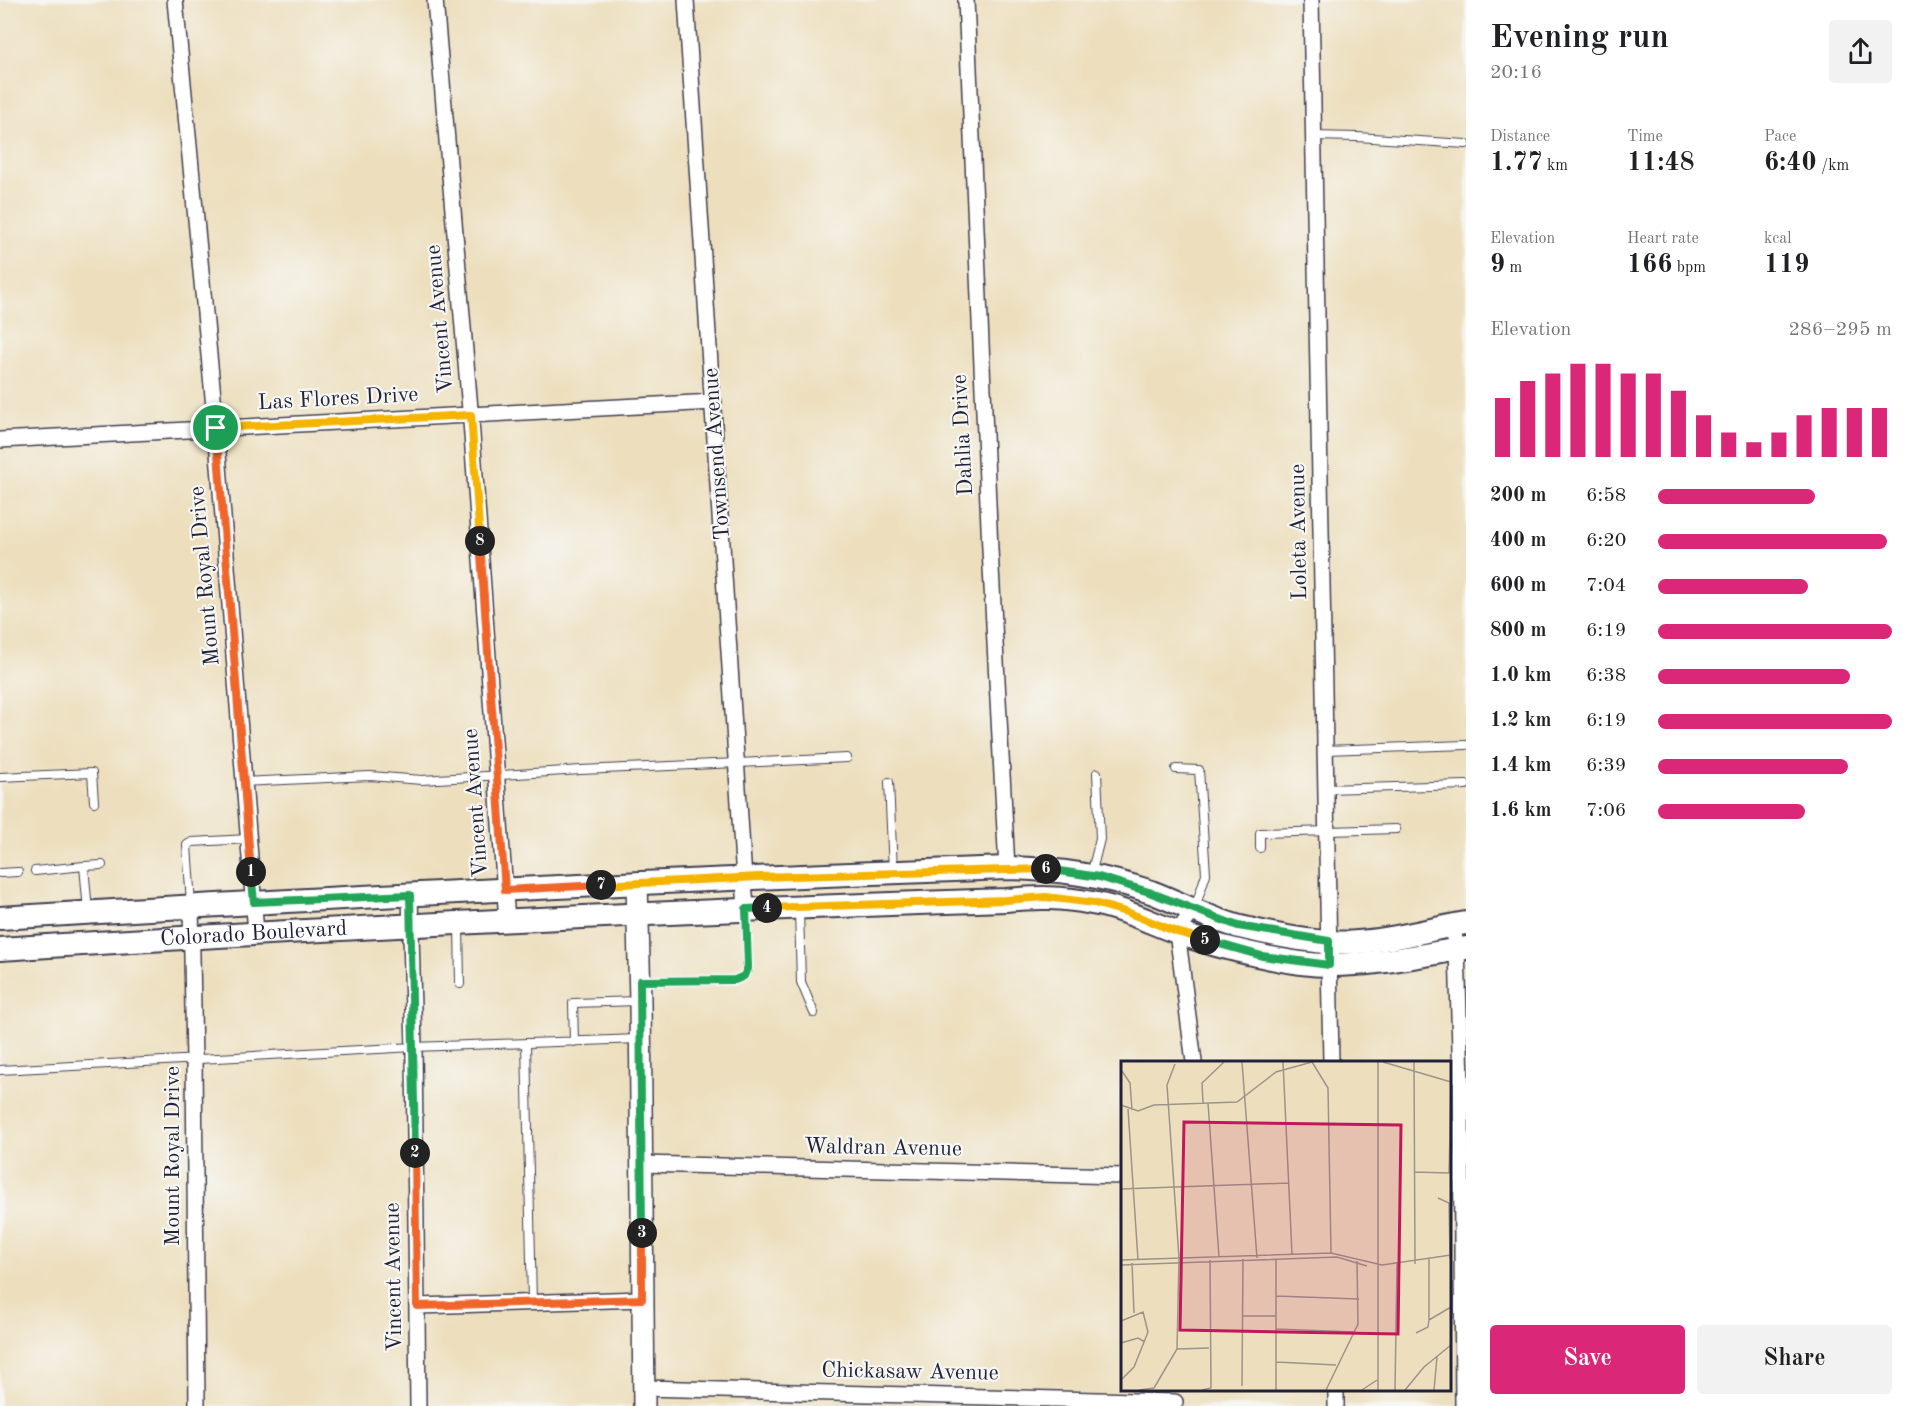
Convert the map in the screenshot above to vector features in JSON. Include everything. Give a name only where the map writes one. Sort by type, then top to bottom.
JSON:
[{"type":"main road","name":"Colorado Boulevard","points":[[0,918],[254,902],[744,878],[1007,868]]},
{"type":"main road","points":[[1459,924],[1382,940],[1355,943],[1329,941],[1238,926],[1149,892],[1090,875],[1048,869],[1007,868],[1006,900],[1046,897],[1094,903],[1129,913],[1177,932],[1262,956],[1329,965],[1390,961],[1461,949]]},
{"type":"main road","name":"Colorado Boulevard","points":[[0,949],[255,933],[639,914],[1006,900]]},
{"type":"street","name":"Mount Royal Drive","points":[[175,0],[216,428],[255,933]]},
{"type":"street","name":"Vincent Avenue","points":[[435,0],[471,415],[507,921]]},
{"type":"street","name":"Townsend Avenue","points":[[686,0],[746,909]]},
{"type":"street","name":"Dahlia Drive","points":[[966,0],[990,549],[1007,868]]},
{"type":"street","name":"Loleta Avenue","points":[[1311,0],[1331,1061]]},
{"type":"street","name":"Las Flores Drive","points":[[0,440],[714,402]]},
{"type":"street","points":[[637,883],[644,1397]]},
{"type":"street","name":"Vincent Avenue","points":[[410,895],[418,1406]]},
{"type":"street","name":"Mount Royal Drive","points":[[191,906],[195,1060],[197,1406]]},
{"type":"street","points":[[1194,1061],[1177,932],[1195,909]]},
{"type":"street","points":[[1459,924],[1463,1406]]},
{"type":"street","name":"Waldran Avenue","points":[[642,1164],[1121,1176]]},
{"type":"street","points":[[417,1306],[642,1299]]},
{"type":"street","name":"Chickasaw Avenue","points":[[644,1397],[1176,1399]]},
{"type":"lane","points":[[1313,136],[1356,136],[1466,144]]},
{"type":"lane","points":[[1325,750],[1466,745]]},
{"type":"lane","points":[[244,782],[370,776],[422,780],[847,758]]},
{"type":"lane","points":[[1176,769],[1199,770],[1206,874],[1195,909]]},
{"type":"lane","points":[[0,777],[92,772],[94,802]]},
{"type":"lane","points":[[1090,875],[1100,839],[1097,772]]},
{"type":"lane","points":[[889,782],[893,872]]},
{"type":"lane","points":[[1326,789],[1466,785]]},
{"type":"lane","points":[[1260,848],[1260,833],[1396,829]]},
{"type":"lane","points":[[191,906],[187,845],[192,842],[249,839]]},
{"type":"lane","points":[[84,866],[88,912]]},
{"type":"lane","points":[[34,871],[102,866]]},
{"type":"lane","points":[[0,873],[18,872]]},
{"type":"lane","points":[[799,907],[801,982],[814,1013]]},
{"type":"lane","points":[[574,1042],[573,1003],[640,991],[735,980],[744,976],[748,966],[746,909]]},
{"type":"lane","points":[[459,924],[460,984]]},
{"type":"lane","points":[[0,1070],[414,1047],[640,1039]]},
{"type":"lane","points":[[526,1043],[532,1302]]},
{"type":"route","points":[[471,415],[505,890],[759,877],[1007,868],[1048,869],[1099,877],[1149,892],[1238,926],[1329,941],[1329,965],[1262,956],[1177,932],[1129,913],[1094,903],[1046,897],[746,909],[748,966],[744,976],[735,980],[640,981],[642,1299],[417,1306],[410,895],[254,902],[216,428],[471,415]]}]
